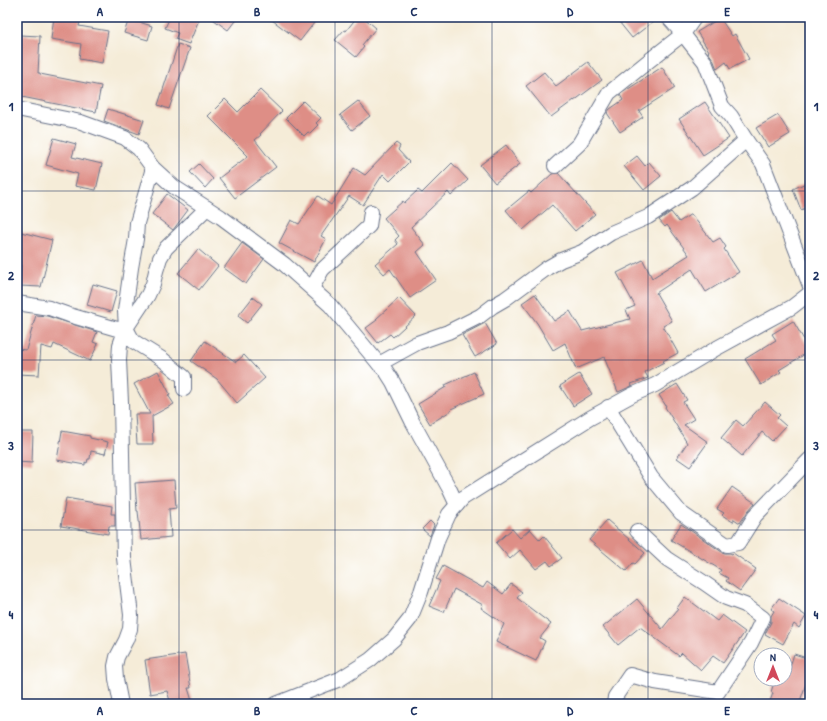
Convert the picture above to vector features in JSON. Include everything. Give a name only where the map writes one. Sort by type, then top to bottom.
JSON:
[{"type":"street","points":[[668,17],[705,62],[722,106],[731,116],[763,164],[810,286]]},
{"type":"street","points":[[555,166],[579,144],[609,93],[683,34],[696,17]]},
{"type":"street","points":[[17,109],[81,122],[125,138],[139,149],[153,168],[174,187],[221,217],[284,264],[312,288],[330,305],[386,371],[457,505]]},
{"type":"street","points":[[379,364],[418,344],[448,332],[480,316],[547,268],[561,260],[582,252],[611,233],[648,217],[692,188],[746,140]]},
{"type":"street","points":[[153,168],[137,223],[136,239],[126,300],[126,328],[133,340],[162,359],[184,377],[184,389]]},
{"type":"street","points":[[121,704],[114,666],[130,629],[131,615],[124,558],[119,360],[120,345],[126,328],[148,295],[153,284],[160,258],[166,248],[207,208]]},
{"type":"street","points":[[312,288],[322,270],[369,226],[371,212]]},
{"type":"street","points":[[276,704],[340,679],[370,660],[394,640],[410,619],[421,592],[438,538],[449,514],[463,498],[608,407],[655,385],[717,348],[792,307],[810,293]]},
{"type":"street","points":[[17,303],[49,308],[117,329],[126,328]]},
{"type":"street","points":[[608,407],[652,477],[681,513],[727,545],[738,543],[755,516],[810,459]]},
{"type":"street","points":[[614,704],[615,697],[630,675],[655,682],[718,692],[751,643],[762,618],[745,605],[726,598],[704,582],[667,559],[637,531]]},
{"type":"building","points":[[54,17],[81,17],[79,26],[108,31],[102,63],[79,59],[81,44],[51,39]]},
{"type":"building","points":[[170,17],[200,17],[189,44],[175,39],[178,33],[165,28]]},
{"type":"building","points":[[210,17],[238,17],[228,30]]},
{"type":"building","points":[[268,17],[306,17],[314,23],[300,41]]},
{"type":"building","points":[[357,17],[363,17],[376,28],[362,45],[364,47],[356,57],[335,40],[344,30],[346,31]]},
{"type":"building","points":[[615,17],[659,17],[632,38]]},
{"type":"building","points":[[720,18],[732,36],[735,34],[749,59],[730,69],[726,62],[717,69],[708,52],[709,51],[697,32]]},
{"type":"building","points":[[129,19],[152,26],[148,40],[124,33]]},
{"type":"building","points":[[20,35],[40,36],[38,73],[101,86],[96,112],[17,96],[17,69]]},
{"type":"building","points":[[178,44],[190,48],[169,109],[158,105]]},
{"type":"building","points":[[588,62],[602,80],[551,117],[526,86],[544,72],[556,86]]},
{"type":"building","points":[[662,67],[675,88],[639,111],[643,117],[620,132],[607,113],[610,109],[623,100],[620,95],[622,93]]},
{"type":"building","points":[[260,90],[282,111],[255,140],[276,167],[235,198],[219,178],[248,156],[208,116],[225,99],[238,112]]},
{"type":"building","points":[[303,101],[321,118],[316,123],[318,125],[310,133],[308,132],[304,136],[286,118]]},
{"type":"building","points":[[358,101],[370,116],[352,130],[340,115]]},
{"type":"building","points":[[705,102],[729,138],[703,155],[679,119]]},
{"type":"building","points":[[108,109],[144,120],[139,134],[104,121]]},
{"type":"building","points":[[778,115],[790,134],[768,147],[756,128]]},
{"type":"building","points":[[54,138],[76,144],[72,157],[102,164],[96,190],[75,186],[78,174],[46,165]]},
{"type":"building","points":[[396,143],[400,146],[398,150],[409,162],[390,181],[383,174],[363,205],[349,196],[321,236],[326,239],[314,262],[279,243],[291,220],[299,224],[318,196],[331,205],[354,168],[365,175]]},
{"type":"building","points":[[506,145],[520,164],[495,183],[480,165]]},
{"type":"building","points":[[637,156],[645,166],[649,162],[661,176],[644,190],[624,166]]},
{"type":"building","points":[[452,163],[468,180],[451,196],[448,192],[411,227],[425,245],[417,252],[436,280],[410,298],[390,269],[384,274],[375,264],[398,244],[395,240],[399,236],[384,218],[418,190],[422,193]]},
{"type":"building","points":[[199,164],[213,179],[205,188],[190,172]]},
{"type":"building","points":[[558,173],[595,214],[575,231],[552,205],[523,230],[506,210],[529,191],[531,193],[552,174]]},
{"type":"building","points":[[810,181],[810,206],[801,210],[793,189]]},
{"type":"building","points":[[167,194],[188,210],[173,230],[152,214]]},
{"type":"building","points":[[671,212],[679,222],[691,214],[713,242],[720,238],[726,247],[724,249],[739,272],[706,292],[692,269],[656,293],[672,321],[663,326],[678,353],[645,372],[648,378],[631,384],[632,386],[618,392],[604,357],[576,369],[565,343],[553,350],[537,323],[522,303],[535,294],[554,321],[570,311],[582,331],[630,319],[626,310],[635,306],[617,273],[643,260],[652,278],[689,255],[667,225],[665,227],[659,220]]},
{"type":"building","points":[[17,231],[52,240],[41,287],[20,286],[21,261],[17,261]]},
{"type":"building","points":[[242,243],[264,259],[246,284],[224,268]]},
{"type":"building","points":[[198,249],[218,266],[199,290],[178,273]]},
{"type":"building","points":[[93,284],[117,291],[111,312],[87,305]]},
{"type":"building","points":[[253,297],[262,304],[247,323],[238,316]]},
{"type":"building","points":[[399,298],[416,316],[393,337],[390,334],[378,343],[366,328],[377,320],[376,319]]},
{"type":"building","points":[[36,315],[47,316],[97,332],[93,342],[98,344],[90,361],[54,344],[52,349],[41,346],[39,375],[17,374],[17,349],[26,350]]},
{"type":"building","points":[[793,321],[810,351],[779,370],[781,372],[761,385],[745,359],[776,340],[772,334]]},
{"type":"building","points":[[485,323],[497,344],[475,357],[462,335]]},
{"type":"building","points":[[205,341],[236,362],[244,355],[265,378],[237,403],[217,379],[191,361]]},
{"type":"building","points":[[158,371],[170,394],[168,395],[174,404],[152,416],[153,444],[137,444],[135,414],[150,414],[134,384]]},
{"type":"building","points":[[474,372],[484,394],[451,409],[452,410],[430,424],[418,404],[446,387],[445,385]]},
{"type":"building","points":[[579,374],[592,394],[573,406],[560,386]]},
{"type":"building","points":[[677,384],[687,400],[683,402],[694,419],[684,425],[708,442],[690,467],[677,458],[687,443],[659,395]]},
{"type":"building","points":[[765,402],[780,415],[777,418],[786,426],[772,441],[762,432],[742,456],[721,438],[736,420],[743,426]]},
{"type":"building","points":[[62,431],[90,436],[90,438],[108,442],[105,454],[91,451],[90,459],[88,459],[87,463],[85,462],[85,465],[57,460]]},
{"type":"building","points":[[17,432],[33,432],[32,463],[17,462]]},
{"type":"building","points":[[174,480],[176,508],[169,509],[171,537],[141,540],[135,483]]},
{"type":"building","points":[[732,487],[755,503],[740,523],[734,519],[733,522],[722,515],[724,513],[717,509]]},
{"type":"building","points":[[66,498],[112,506],[111,514],[115,514],[115,526],[109,526],[108,534],[61,526]]},
{"type":"building","points":[[607,520],[645,553],[626,571],[589,540]]},
{"type":"building","points":[[430,521],[434,525],[430,536],[422,529]]},
{"type":"building","points":[[681,524],[722,552],[733,553],[756,569],[740,591],[726,581],[728,578],[719,573],[721,570],[671,540]]},
{"type":"building","points":[[512,529],[520,538],[530,529],[540,540],[544,536],[562,558],[551,566],[547,561],[536,569],[520,550],[510,559],[496,543]]},
{"type":"building","points":[[443,566],[483,588],[487,582],[503,594],[511,584],[522,592],[517,598],[551,624],[540,638],[545,641],[536,661],[496,642],[504,624],[481,608],[483,605],[454,589],[444,612],[429,606],[440,581],[436,579]]},
{"type":"building","points":[[685,597],[717,621],[722,615],[745,632],[723,663],[713,656],[701,670],[682,653],[679,656],[640,627],[618,645],[603,627],[637,599],[662,629],[678,609],[677,608]]},
{"type":"building","points":[[779,598],[806,616],[799,628],[794,624],[783,644],[765,634],[771,622],[771,616],[774,611],[771,609]]},
{"type":"building","points":[[185,654],[191,688],[188,688],[193,704],[171,704],[167,691],[150,694],[145,660]]},
{"type":"building","points":[[794,654],[810,659],[810,686],[806,684],[799,704],[769,704],[773,693],[771,692],[773,687],[793,687]]}]
